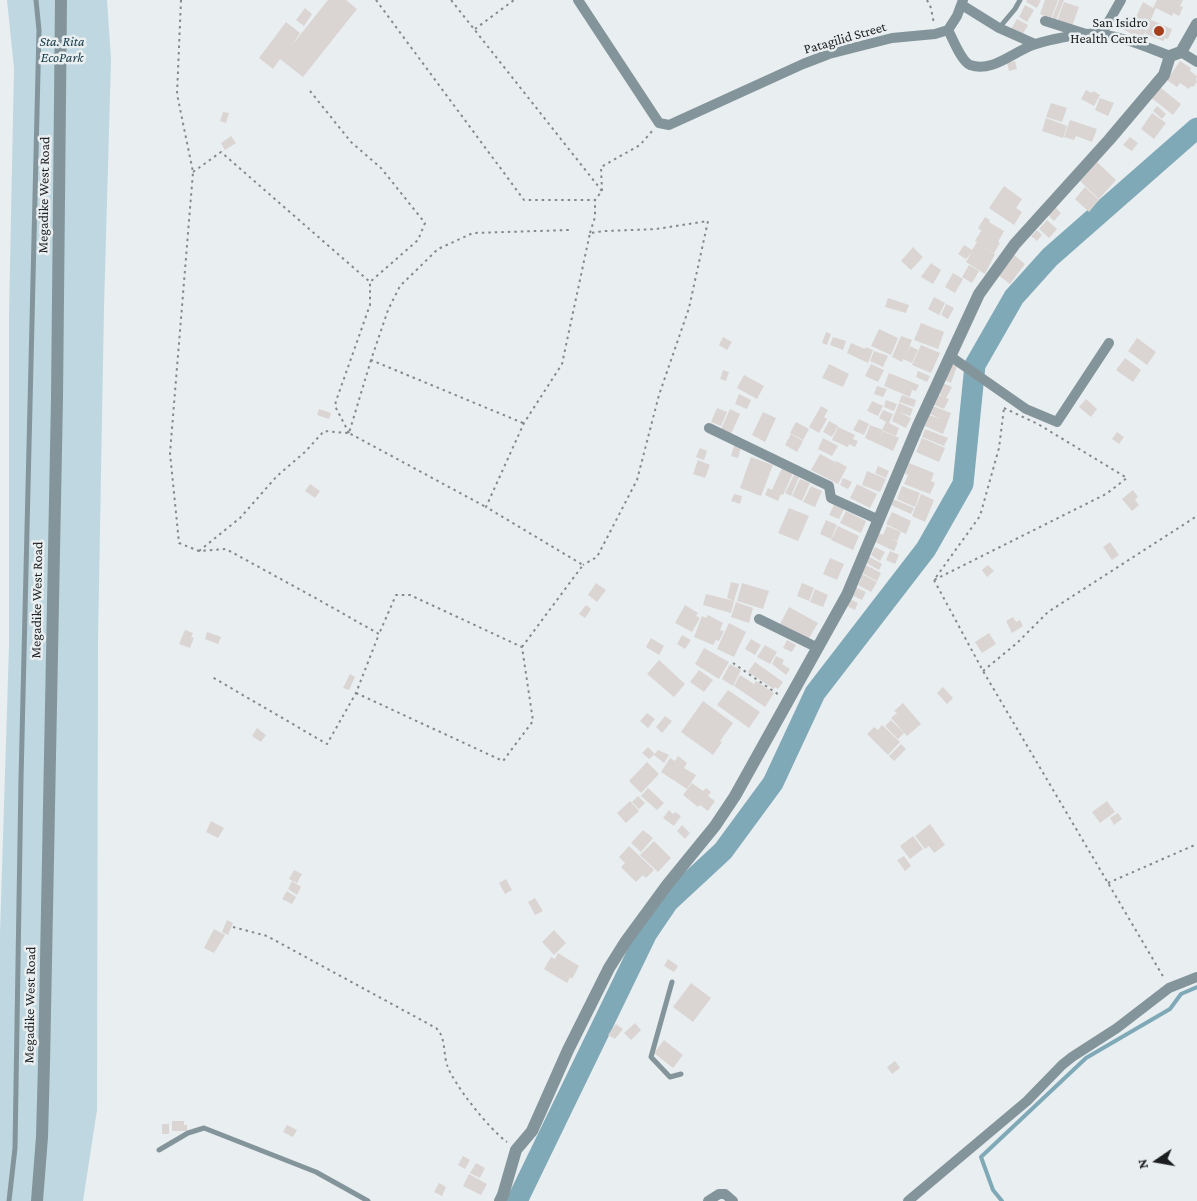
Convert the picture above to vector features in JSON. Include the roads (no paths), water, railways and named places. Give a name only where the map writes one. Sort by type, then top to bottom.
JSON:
[{"type":"street","name":"Megadike West Road","points":[[37,1201],[42,1137],[44,1063],[57,398],[62,0]]},
{"type":"street","name":"Patagilid Street","points":[[578,0],[659,123],[669,126],[803,64],[829,54],[892,38],[935,34],[948,30]]},
{"type":"street","points":[[1102,36],[1121,0]]},
{"type":"street","points":[[1035,44],[999,28],[963,2],[948,30],[956,43],[960,55],[968,64],[980,66],[994,65],[1035,44],[1086,34]]},
{"type":"street","points":[[1045,21],[1086,34],[1121,39],[1197,62]]},
{"type":"street","points":[[506,1199],[516,1150],[532,1132],[568,1050],[609,968],[626,941],[667,885],[716,826],[735,796],[847,595],[879,520],[955,358],[979,294],[1015,244],[1109,140],[1164,75],[1175,54],[1197,24]]},
{"type":"street","points":[[955,358],[1026,409],[1056,422],[1109,343]]},
{"type":"street","points":[[708,428],[829,486],[831,498],[879,520]]},
{"type":"street","points":[[759,619],[818,648]]},
{"type":"street","points":[[908,1201],[1027,1102],[1062,1066],[1117,1028],[1169,988],[1197,977]]},
{"type":"street","points":[[708,1201],[719,1194],[725,1194],[733,1201]]},
{"type":"lane","points":[[9,1201],[15,1138],[21,779],[39,30],[36,0]]},
{"type":"lane","points":[[999,28],[1020,0]]},
{"type":"lane","points":[[672,982],[650,1057],[670,1077],[681,1074]]},
{"type":"lane","points":[[159,1150],[188,1133],[204,1128],[316,1172],[368,1201]]},
{"type":"waterway","points":[[517,1201],[647,933],[668,902],[723,851],[773,783],[815,693],[926,549],[963,484],[975,365],[1014,297],[1050,257],[1197,128]]},
{"type":"waterway","points":[[1002,1201],[993,1190],[981,1157],[1086,1058],[1170,1009],[1181,994],[1197,987]]},
{"type":"place","name":"San Isidro Health Center","points":[[1159,31]]},
{"type":"park label","name":"Sta. Rita EcoPark","points":[[62,50]]}]
